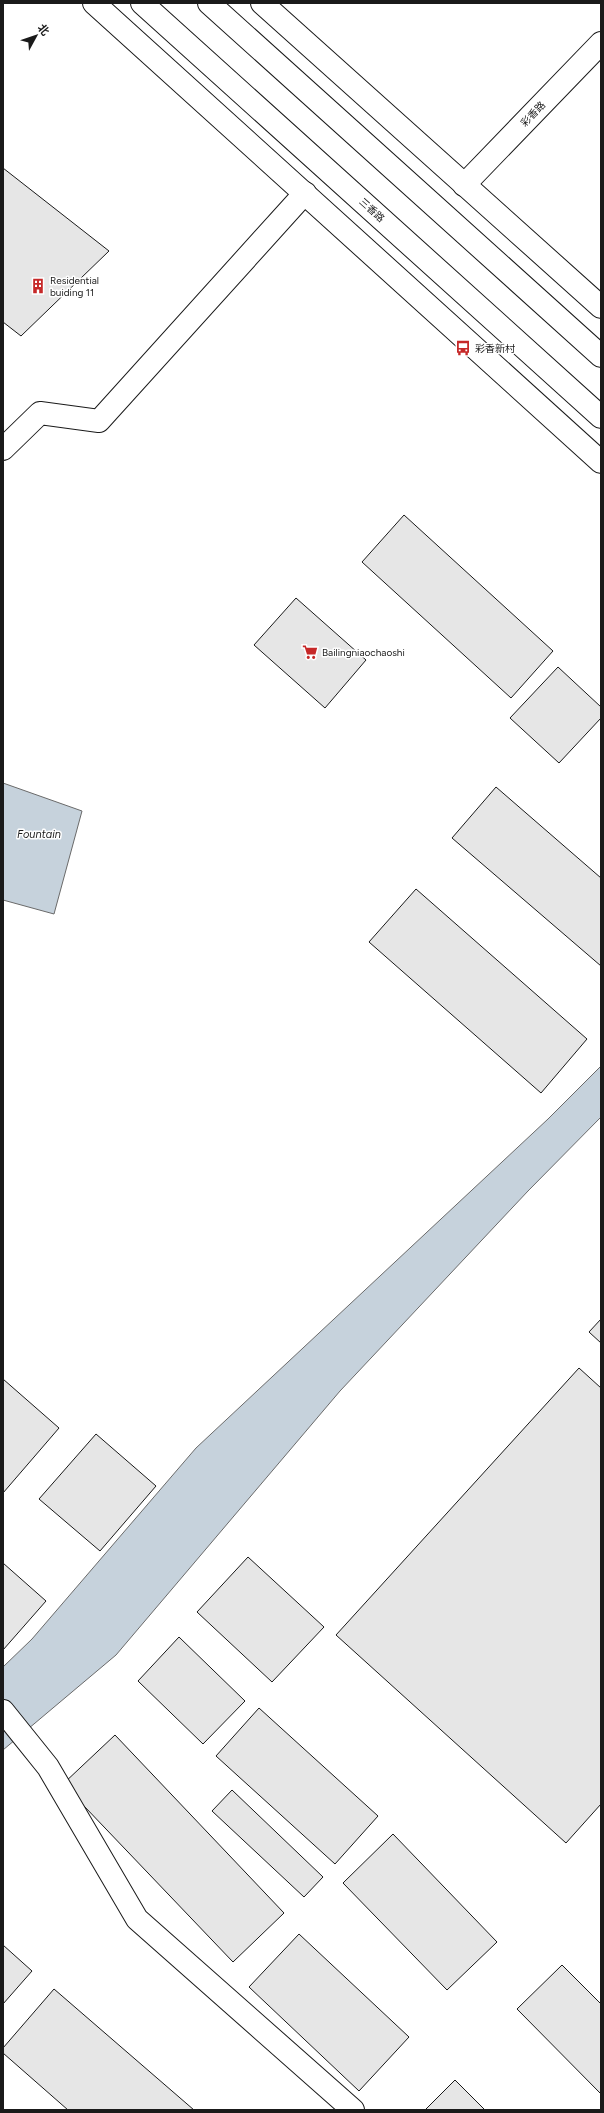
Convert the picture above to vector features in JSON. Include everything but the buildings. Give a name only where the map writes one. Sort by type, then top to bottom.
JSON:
[{"type":"main road","points":[[94,3],[601,462]]},
{"type":"main road","name":"三香路","points":[[142,3],[601,417]]},
{"type":"main road","points":[[209,3],[601,356]]},
{"type":"main road","points":[[262,3],[601,307]]},
{"type":"main road","name":"彩香路","points":[[464,185],[601,43]]},
{"type":"main road","points":[[3,449],[40,413],[99,421],[305,193]]},
{"type":"main road","points":[[3,1711],[48,1767],[137,1919],[354,2110]]},
{"type":"water","name":"Fountain","points":[[3,783],[82,811],[54,914],[3,900]]},
{"type":"water","points":[[601,1066],[601,1117],[528,1191],[340,1391],[116,1655],[3,1750],[3,1667],[32,1639],[196,1448],[548,1119]]},
{"type":"place","name":"Residential buiding 11","points":[[38,286]]},
{"type":"place","name":"彩香新村","points":[[463,348]]},
{"type":"place","name":"Bailingniaochaoshi","points":[[310,652]]}]
